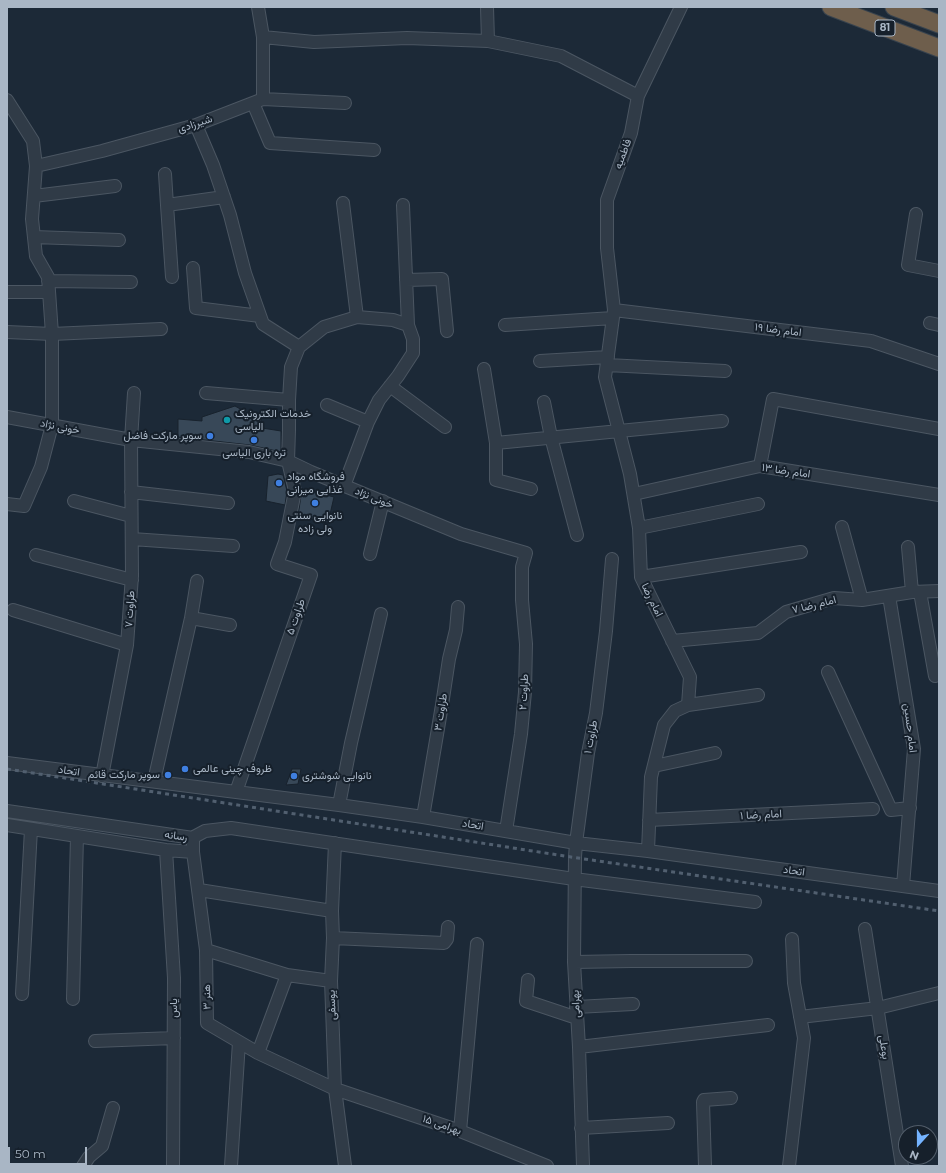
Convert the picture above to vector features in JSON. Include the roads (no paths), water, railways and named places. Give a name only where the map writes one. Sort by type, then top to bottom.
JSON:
[{"type":"highway","name":"81","points":[[831,7],[939,48]]},
{"type":"highway","name":"81","points":[[894,7],[939,24]]},
{"type":"street","points":[[258,7],[263,37],[258,101],[270,143],[374,150]]},
{"type":"street","points":[[487,7],[488,41]]},
{"type":"street","name":"فاطمیه","points":[[614,314],[607,248],[607,200],[631,133],[638,96],[682,7]]},
{"type":"street","points":[[263,37],[314,42],[407,38],[488,41],[561,56],[638,96]]},
{"type":"street","points":[[7,100],[33,141],[36,166],[32,219],[36,256],[48,277],[52,334],[52,425],[41,467],[24,506],[7,504]]},
{"type":"street","points":[[258,101],[346,103]]},
{"type":"street","name":"شیرزادی","points":[[36,166],[102,151],[196,125],[258,101]]},
{"type":"street","points":[[196,125],[211,159],[224,197],[245,273],[263,324],[299,347]]},
{"type":"street","points":[[165,174],[172,276]]},
{"type":"street","points":[[34,196],[115,186]]},
{"type":"street","points":[[167,205],[224,197]]},
{"type":"street","points":[[343,203],[357,317]]},
{"type":"street","points":[[344,486],[368,422],[379,400],[413,353],[413,339],[408,325],[403,205]]},
{"type":"street","points":[[916,214],[908,265],[939,271]]},
{"type":"street","points":[[34,237],[119,240]]},
{"type":"street","points":[[193,268],[196,308],[260,316]]},
{"type":"street","points":[[406,280],[442,280],[447,330]]},
{"type":"street","points":[[7,292],[49,286],[131,282]]},
{"type":"street","name":"امام رضا ۱۹","points":[[505,325],[614,314],[871,341],[939,364]]},
{"type":"street","name":"امام رضا","points":[[614,314],[605,377],[634,494],[639,528],[641,577],[690,677],[688,705]]},
{"type":"street","points":[[288,461],[291,367],[299,347],[324,327],[357,317],[393,320],[408,325]]},
{"type":"street","points":[[7,332],[52,334],[161,329]]},
{"type":"street","points":[[540,361],[607,361],[725,370]]},
{"type":"street","points":[[484,369],[496,443],[496,480],[531,489]]},
{"type":"street","points":[[390,386],[444,427]]},
{"type":"street","name":"طراوت ۷","points":[[102,776],[127,645],[132,580],[131,440],[134,393]]},
{"type":"street","points":[[206,393],[289,400]]},
{"type":"street","points":[[760,466],[773,399],[939,429]]},
{"type":"street","points":[[544,402],[551,437],[577,535]]},
{"type":"street","points":[[327,404],[368,422]]},
{"type":"street","name":"خونی نژاد","points":[[7,417],[131,440],[249,452],[288,461],[344,486],[461,534],[526,553]]},
{"type":"street","points":[[496,443],[722,421]]},
{"type":"street","name":"طراوت ۵","points":[[236,792],[311,575],[277,564],[286,534],[294,491],[288,461]]},
{"type":"street","name":"امام رضا ۱۳","points":[[634,494],[760,466],[939,495]]},
{"type":"street","points":[[131,492],[228,503]]},
{"type":"street","points":[[74,501],[131,516]]},
{"type":"street","points":[[370,554],[383,501]]},
{"type":"street","points":[[639,528],[758,504]]},
{"type":"street","points":[[842,527],[862,600]]},
{"type":"street","points":[[132,539],[233,546]]},
{"type":"street","points":[[908,547],[916,592],[935,676]]},
{"type":"street","points":[[641,577],[801,552]]},
{"type":"street","name":"طراوت ۲","points":[[506,830],[521,734],[525,692],[526,644],[522,600],[522,566],[526,553]]},
{"type":"street","points":[[36,555],[132,580]]},
{"type":"street","name":"طراوت ۱","points":[[576,843],[588,753],[596,713],[606,630],[612,559]]},
{"type":"street","points":[[154,781],[191,618],[197,581]]},
{"type":"street","name":"امام رضا ۷","points":[[672,641],[758,633],[786,612],[834,598],[862,600],[916,592],[939,591]]},
{"type":"street","name":"امام حسین","points":[[889,596],[914,749],[904,886]]},
{"type":"street","name":"طراوت ۳","points":[[423,817],[449,659],[456,630],[458,607]]},
{"type":"street","points":[[13,610],[127,645]]},
{"type":"street","points":[[339,805],[351,743],[381,614]]},
{"type":"street","points":[[191,618],[230,625]]},
{"type":"street","points":[[828,672],[891,810],[910,808]]},
{"type":"street","points":[[648,851],[651,777],[664,725],[675,711],[688,705],[758,695]]},
{"type":"street","points":[[654,766],[715,753]]},
{"type":"street","name":"اتحاد","points":[[7,763],[339,805],[506,830],[576,843],[648,851],[939,891]]},
{"type":"street","name":"امام رضا ۱","points":[[649,820],[873,809]]},
{"type":"street","name":"رسانه","points":[[7,811],[193,838],[193,852],[166,850],[7,825]]},
{"type":"street","points":[[192,838],[205,831],[231,828],[574,879],[755,902]]},
{"type":"street","points":[[22,994],[31,829]]},
{"type":"street","points":[[73,999],[77,836]]},
{"type":"street","name":"یوسفی","points":[[335,843],[331,981],[334,1089],[344,1166]]},
{"type":"street","name":"بهرامی","points":[[576,843],[574,879],[574,962],[579,1047],[583,1166]]},
{"type":"street","name":"یاس","points":[[166,850],[174,978],[173,1166]]},
{"type":"street","name":"هنر ۳","points":[[193,852],[206,950],[207,1023],[258,1053],[334,1089]]},
{"type":"street","points":[[199,890],[332,911]]},
{"type":"street","points":[[333,938],[444,943],[448,939],[448,927]]},
{"type":"street","name":"بوعلی","points":[[865,929],[902,1166]]},
{"type":"street","points":[[789,1166],[804,1038],[794,983],[792,939]]},
{"type":"street","points":[[460,1131],[477,944]]},
{"type":"street","points":[[206,950],[287,975],[331,981]]},
{"type":"street","points":[[574,962],[746,961]]},
{"type":"street","points":[[258,1053],[287,975]]},
{"type":"street","points":[[528,980],[526,1001],[577,1012],[633,1004]]},
{"type":"street","points":[[800,1017],[878,1008],[939,993]]},
{"type":"street","points":[[579,1047],[768,1025]]},
{"type":"street","points":[[95,1041],[174,1038]]},
{"type":"street","points":[[231,1166],[239,1042]]},
{"type":"street","name":"بهرامی ۱۵","points":[[334,1089],[460,1131],[547,1166]]},
{"type":"street","points":[[705,1166],[703,1102],[704,1100],[731,1098]]},
{"type":"street","points":[[83,1166],[89,1157],[102,1146],[113,1108]]},
{"type":"street","points":[[582,1128],[668,1123]]},
{"type":"railway","points":[[7,769],[571,857],[939,911]]},
{"type":"place","name":"خدمات الکترونیک الیاسی","points":[[227,420]]},
{"type":"place","name":"سوپر مارکت فاضل","points":[[210,436]]},
{"type":"place","name":"تره باری الیاسی","points":[[254,440]]},
{"type":"place","name":"فروشگاه مواد غذایی میرانی","points":[[279,483]]},
{"type":"place","name":"نانوایی سنتی ولی زاده","points":[[315,503]]},
{"type":"place","name":"ظروف چینی عالمی","points":[[185,769]]},
{"type":"place","name":"سوپر مارکت قائم","points":[[168,775]]},
{"type":"place","name":"نانوایی شوشتری","points":[[294,776]]}]
